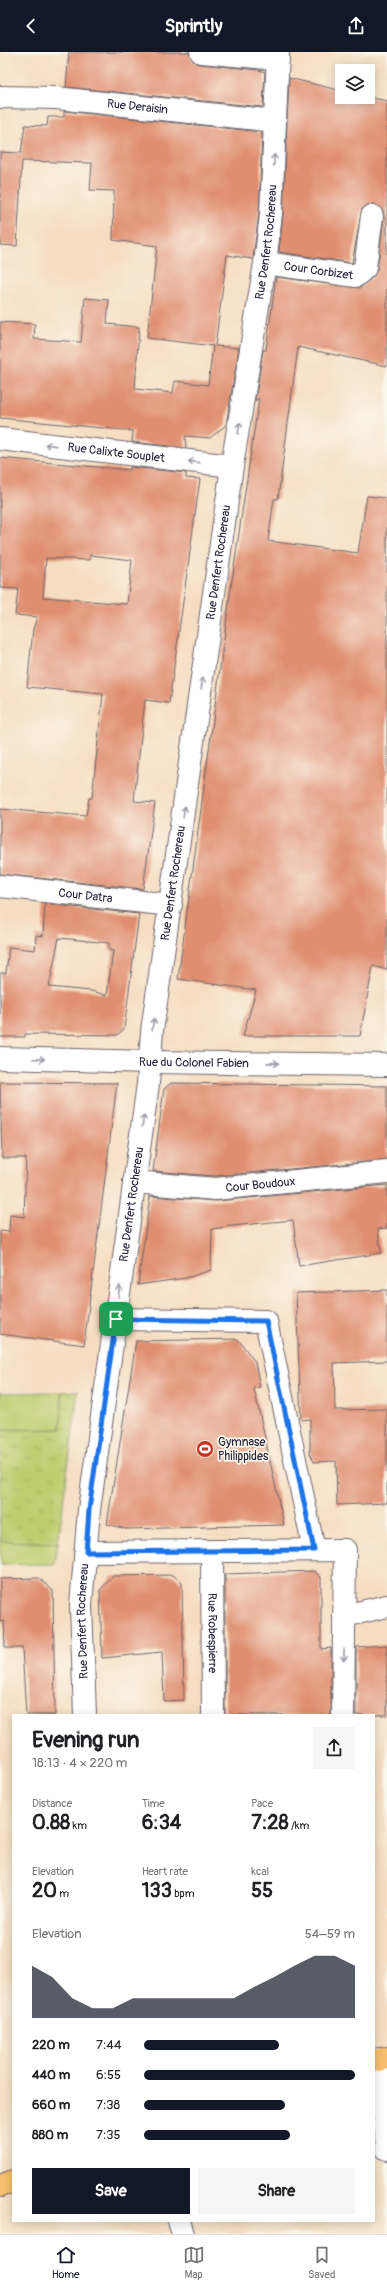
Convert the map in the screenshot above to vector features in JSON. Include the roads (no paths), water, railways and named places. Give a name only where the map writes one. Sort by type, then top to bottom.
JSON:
[{"type":"main road","points":[[0,2186],[12,2181]]},
{"type":"street","points":[[201,52],[278,56]]},
{"type":"street","name":"Rue Denfert Rochereau","points":[[85,1714],[81,1605],[89,1510],[232,466],[265,263],[271,214],[278,56]]},
{"type":"street","name":"Rue Deraisin","points":[[0,97],[56,98],[275,121]]},
{"type":"street","name":"Cour Corbizet","points":[[265,263],[356,276],[365,268],[372,216]]},
{"type":"street","name":"Rue Calixte Souplet","points":[[0,439],[232,466]]},
{"type":"street","name":"Cour Datra","points":[[0,886],[171,905]]},
{"type":"street","name":"Rue du Colonel Fabien","points":[[0,1058],[150,1062],[387,1065]]},
{"type":"street","name":"Cour Boudoux","points":[[134,1182],[215,1190],[387,1172]]},
{"type":"street","points":[[116,1319],[266,1321],[314,1550]]},
{"type":"street","points":[[86,1552],[345,1550],[343,1714]]},
{"type":"street","name":"Rue Robespierre","points":[[212,1551],[213,1714]]},
{"type":"street","points":[[344,1616],[387,1606]]},
{"type":"street","points":[[380,2059],[387,2149]]},
{"type":"street","points":[[179,2222],[183,2234]]},
{"type":"place","name":"Gymnase Philippides","points":[[205,1449]]}]
